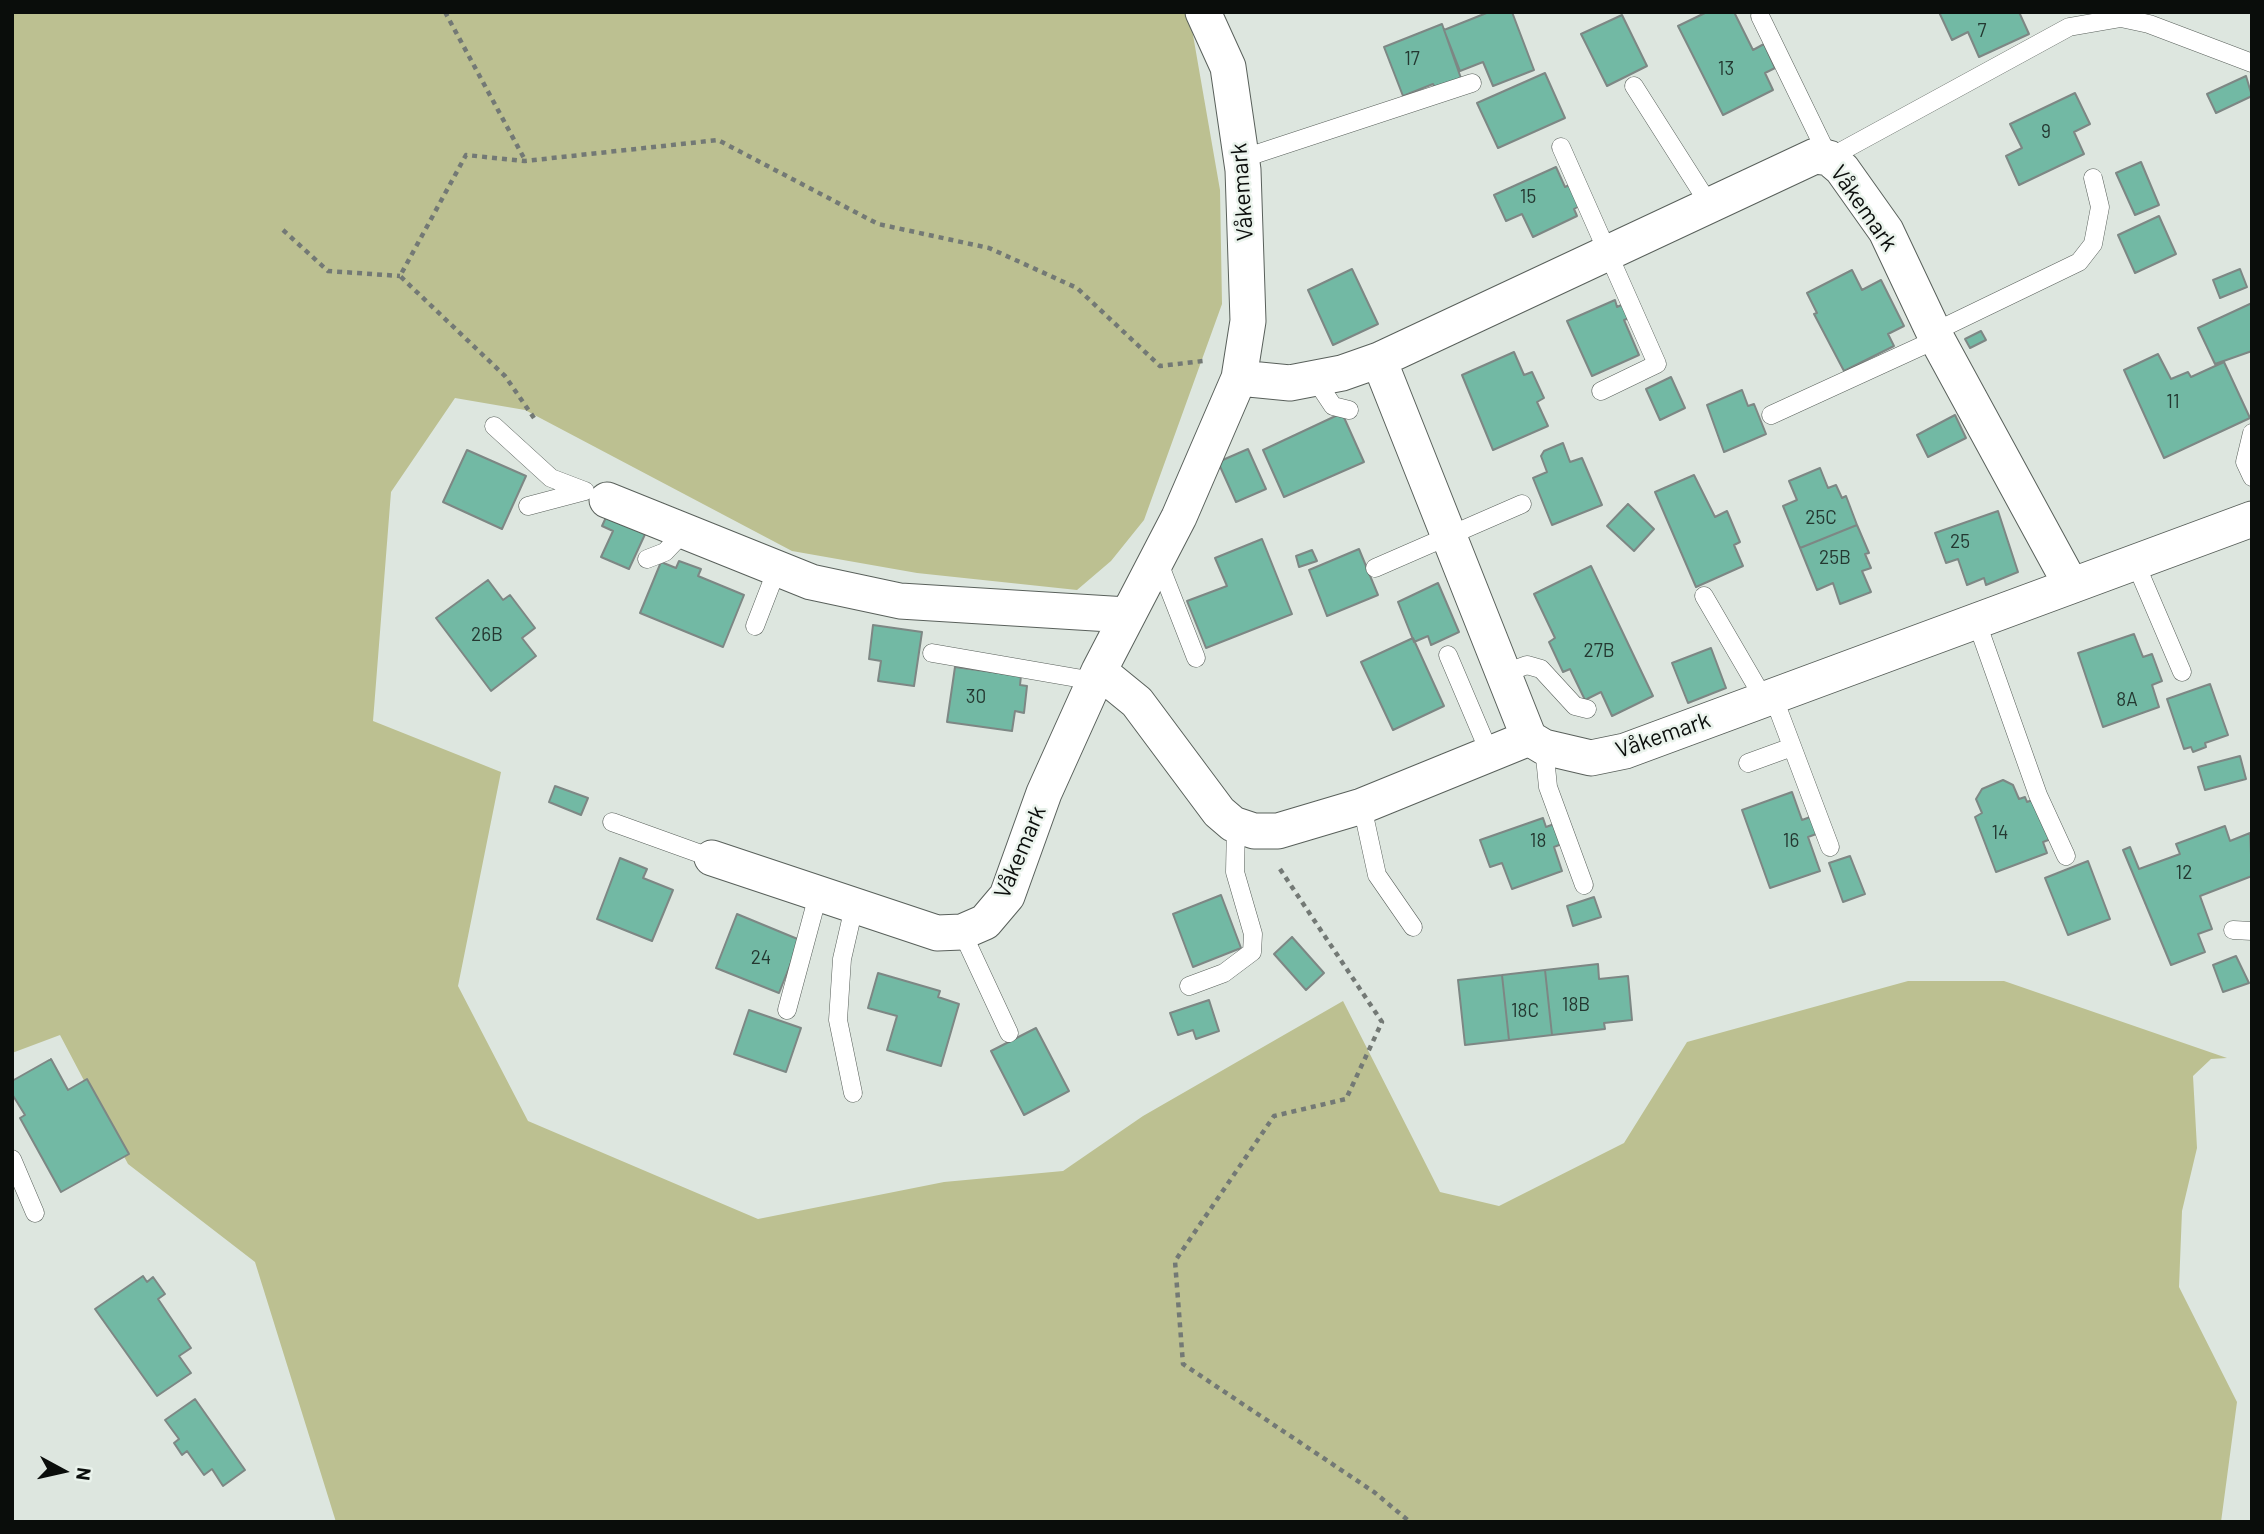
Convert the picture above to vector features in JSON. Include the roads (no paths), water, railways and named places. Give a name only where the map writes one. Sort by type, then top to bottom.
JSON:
[{"type":"street","name":"Våkemark","points":[[962,932],[985,922],[1007,895],[1044,793],[1097,676],[1179,517],[1240,367],[1248,321],[1241,159],[1228,67],[1203,12]]},
{"type":"street","name":"Våkemark","points":[[1240,367],[1290,383],[1315,379],[1379,360],[1798,162],[1815,156],[1829,158],[1842,169],[1886,231],[1936,336],[2071,585]]},
{"type":"street","points":[[1097,676],[1137,702],[1205,797],[1245,828],[1278,831],[1362,806],[1490,754],[1537,742],[1504,673],[1379,360]]},
{"type":"street","points":[[596,496],[811,582],[900,601],[1127,615]]},
{"type":"street","name":"Våkemark","points":[[1537,742],[1591,758],[1625,751],[2252,519]]},
{"type":"street","points":[[712,858],[937,933],[962,932]]},
{"type":"lane","points":[[1760,16],[1829,158],[2064,19],[2120,15],[2252,63]]},
{"type":"lane","points":[[1241,159],[1472,83]]},
{"type":"lane","points":[[1634,86],[1709,204]]},
{"type":"lane","points":[[1561,147],[1657,364],[1601,391]]},
{"type":"lane","points":[[1770,415],[1936,336],[2079,262],[2094,244],[2100,207],[2093,178]]},
{"type":"lane","points":[[1315,379],[1333,406],[1349,410]]},
{"type":"lane","points":[[494,426],[551,478],[596,496]]},
{"type":"lane","points":[[2252,433],[2245,462],[2252,477]]},
{"type":"lane","points":[[528,506],[596,496]]},
{"type":"lane","points":[[1375,568],[1522,504]]},
{"type":"lane","points":[[647,559],[665,552],[684,532]]},
{"type":"lane","points":[[1157,558],[1196,658]]},
{"type":"lane","points":[[2135,562],[2182,672]]},
{"type":"lane","points":[[755,626],[777,569]]},
{"type":"lane","points":[[1704,596],[1768,698],[1792,747],[1830,847]]},
{"type":"lane","points":[[1976,620],[2038,795],[2066,856]]},
{"type":"lane","points":[[932,653],[1097,676]]},
{"type":"lane","points":[[1448,655],[1490,754]]},
{"type":"lane","points":[[1504,673],[1527,665],[1541,669],[1575,706],[1587,709]]},
{"type":"lane","points":[[1537,742],[1548,787],[1584,885]]},
{"type":"lane","points":[[1748,762],[1792,747]]},
{"type":"lane","points":[[1362,806],[1377,875],[1413,927]]},
{"type":"lane","points":[[612,822],[712,858]]},
{"type":"lane","points":[[1189,986],[1224,974],[1252,951],[1253,934],[1235,872],[1245,828]]},
{"type":"lane","points":[[788,1010],[818,895]]},
{"type":"lane","points":[[853,1093],[838,1020],[842,959],[854,907]]},
{"type":"lane","points":[[2233,930],[2252,931]]},
{"type":"lane","points":[[962,932],[1009,1033]]},
{"type":"lane","points":[[12,1159],[34,1213]]}]
